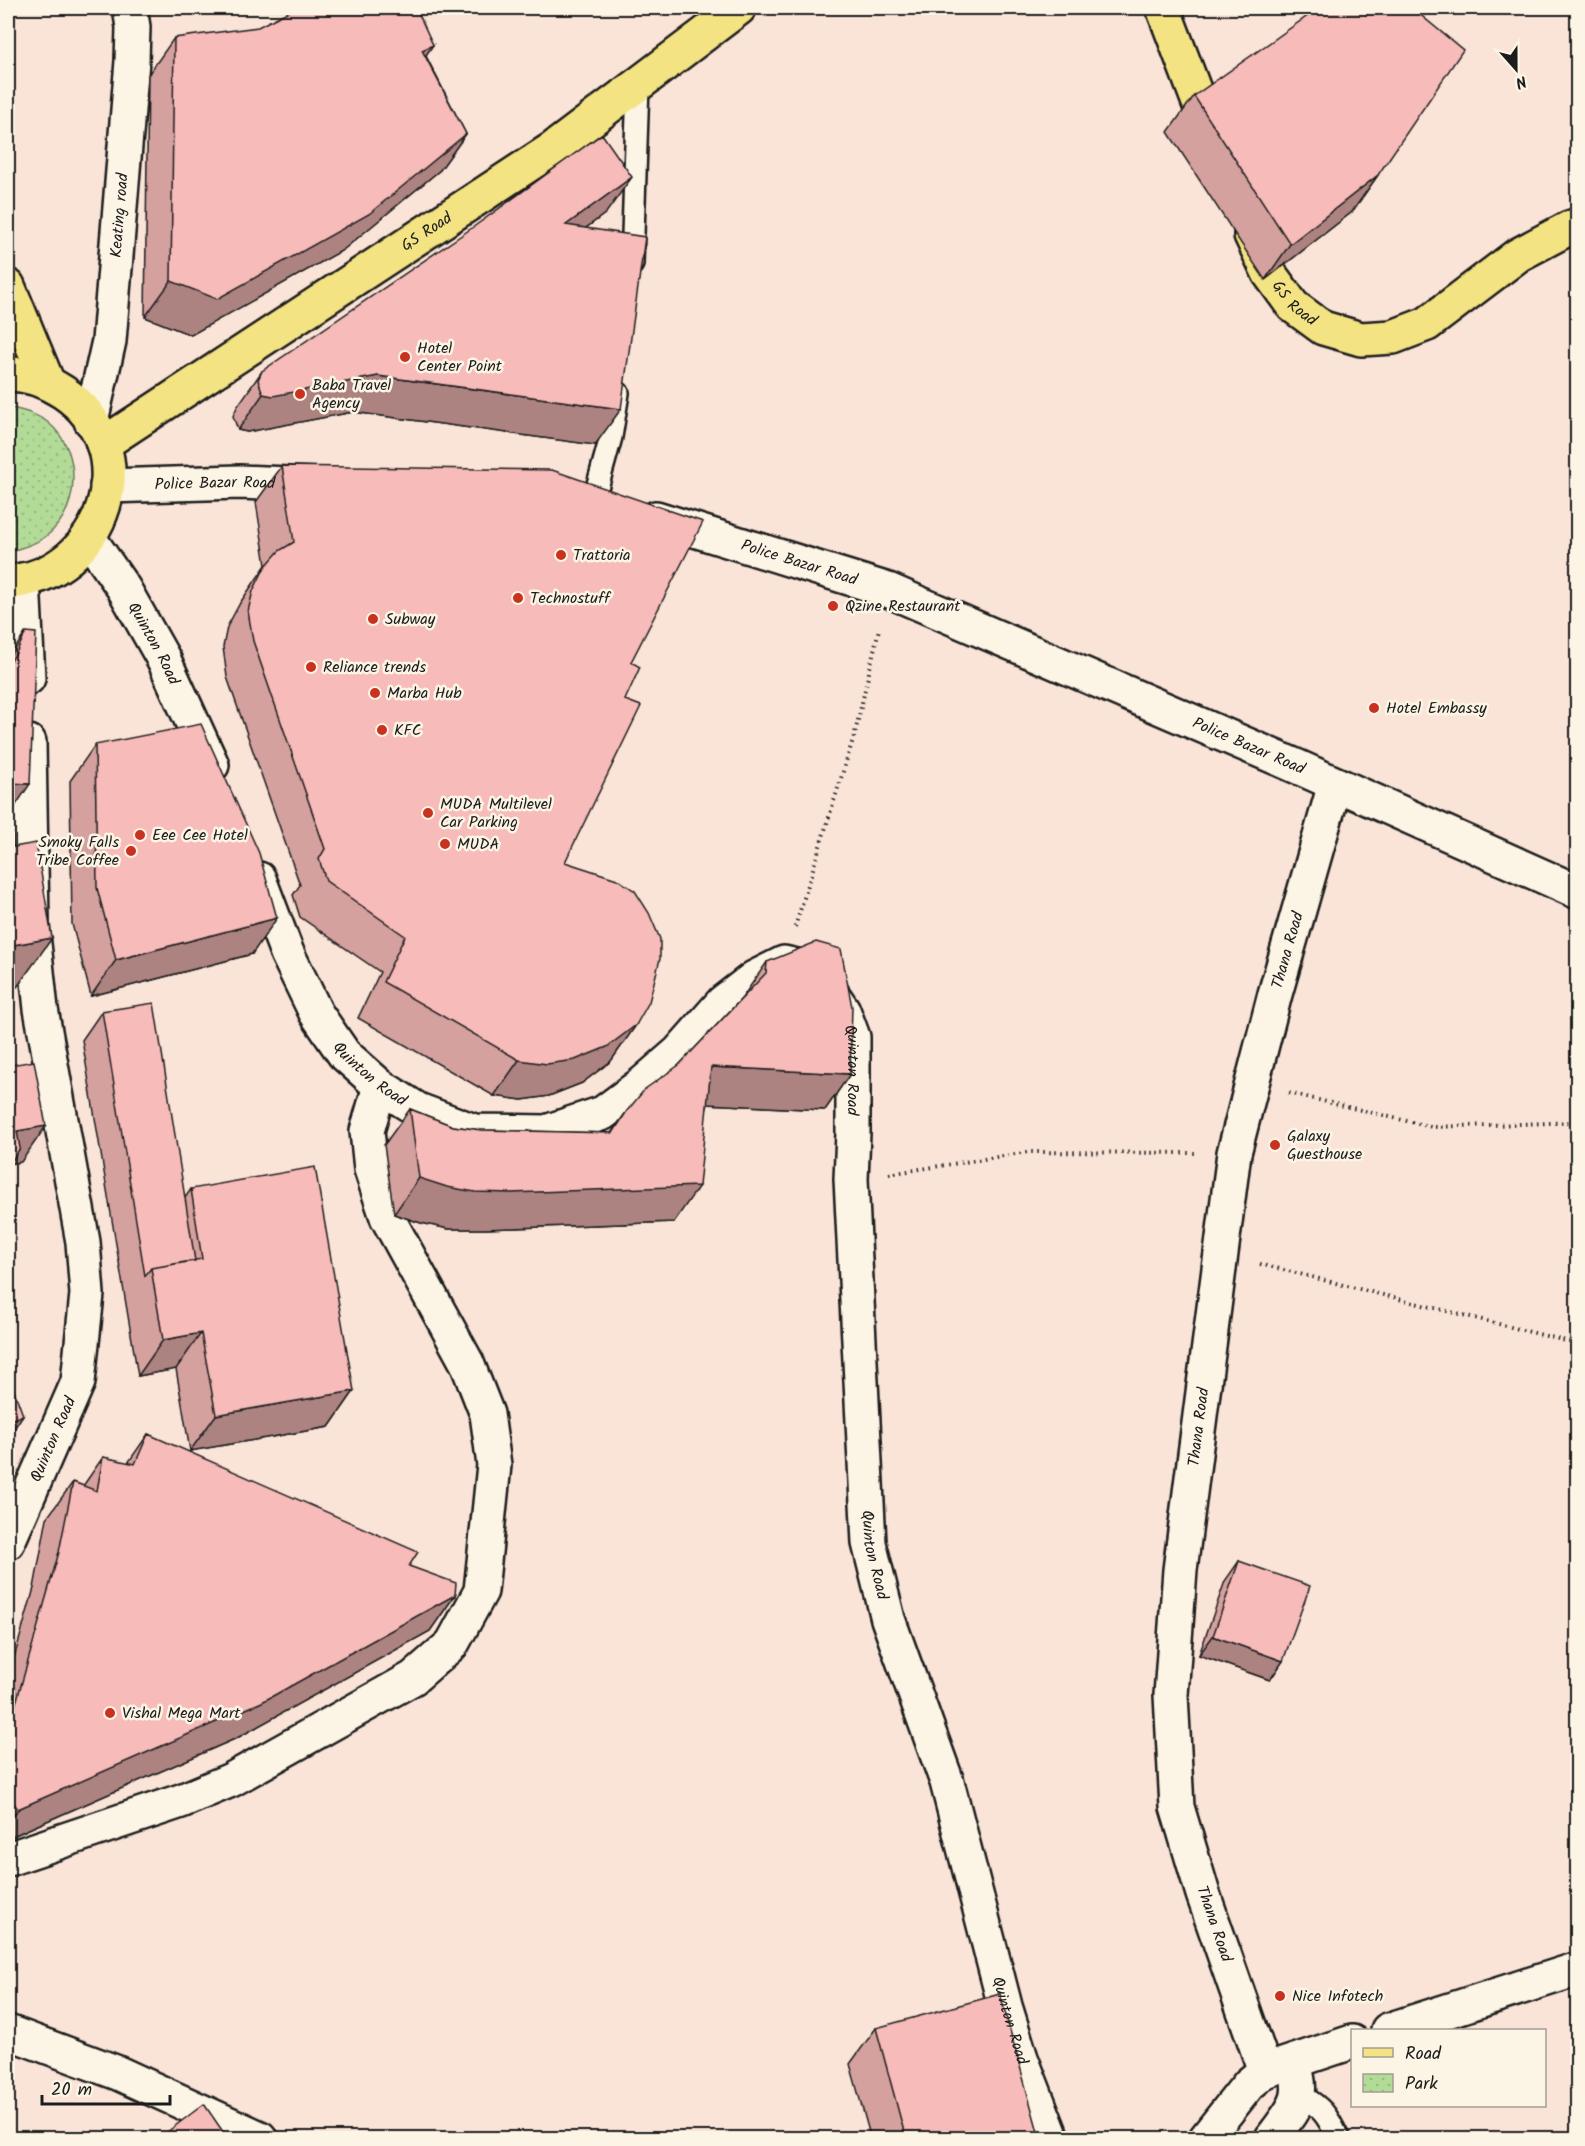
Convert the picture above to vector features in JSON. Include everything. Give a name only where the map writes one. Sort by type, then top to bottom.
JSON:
[{"type":"main road","name":"GS Road","points":[[97,432],[554,148],[740,8]]},
{"type":"main road","points":[[1163,8],[1220,159]]},
{"type":"main road","name":"GS Road","points":[[1241,214],[1269,273],[1293,306],[1323,328],[1361,339],[1393,337],[1427,324],[1518,255],[1578,225]]},
{"type":"main road","points":[[8,286],[48,382]]},
{"type":"main road","points":[[8,374],[19,374],[48,382],[73,399],[97,432],[107,486],[101,513],[89,538],[70,558],[60,566],[35,577],[15,581]]},
{"type":"street","name":"Keating road","points":[[97,432],[109,341],[132,61],[133,27],[130,8]]},
{"type":"street","name":"Police Bazar Road","points":[[107,486],[239,482],[346,486]]},
{"type":"street","name":"Police Bazar Road","points":[[558,500],[662,519],[888,590],[1578,892]]},
{"type":"street","name":"Quinton Road","points":[[89,538],[124,589],[164,660],[225,795]]},
{"type":"street","name":"Quinton Road","points":[[8,1542],[78,1382],[87,1294],[83,1242],[41,1008],[32,925],[29,696],[15,581]]},
{"type":"street","name":"Thana Road","points":[[1299,2094],[1299,2078],[1279,2066],[1203,1894],[1177,1807],[1171,1695],[1180,1570],[1234,1154],[1275,993],[1335,784]]},
{"type":"street","name":"Quinton Road","points":[[247,848],[287,953],[316,1013],[344,1054],[380,1086],[418,1110],[474,1131],[546,1132],[603,1113],[679,1052],[723,1002],[754,978],[784,963],[806,968],[828,988],[843,1010],[853,1037],[851,1179],[868,1543],[888,1619],[947,1782],[1005,2006],[1021,2058],[1053,2139]]},
{"type":"street","points":[[8,1859],[181,1802],[231,1780],[412,1678],[452,1644],[481,1591],[494,1465],[487,1414],[467,1363],[387,1217],[371,1169],[368,1131],[380,1086]]},
{"type":"street","points":[[1394,2029],[1578,1969]]},
{"type":"street","points":[[8,2032],[118,2073],[260,2139]]},
{"type":"street","points":[[1206,2139],[1249,2084],[1279,2066],[1351,2043]]},
{"type":"street","points":[[1272,2139],[1295,2105],[1299,2094]]},
{"type":"lane","points":[[630,289],[638,85]]},
{"type":"lane","points":[[611,510],[611,437],[622,370]]},
{"type":"lane","points":[[1299,2094],[1319,2106],[1338,2139]]},
{"type":"path","points":[[784,963],[855,733],[888,590]]},
{"type":"path","points":[[1253,1084],[1432,1127],[1578,1122]]},
{"type":"path","points":[[851,1179],[1028,1152],[1234,1154]]},
{"type":"path","points":[[1221,1255],[1578,1344]]},
{"type":"green space","points":[[8,407],[39,417],[54,428],[68,452],[73,479],[68,507],[53,530],[38,541],[8,552]]},
{"type":"building","points":[[295,8],[416,8],[433,45],[422,50],[466,134],[369,214],[217,299],[171,281],[174,38],[258,27]]},
{"type":"building","points":[[1319,8],[1412,8],[1463,50],[1378,175],[1290,244],[1194,96]]},
{"type":"building","points":[[602,134],[632,177],[566,225],[645,237],[621,409],[378,376],[273,396],[263,394],[258,380],[262,371],[472,228]]},
{"type":"building","name":"MUDA Multilevel Car Parking","points":[[282,466],[552,470],[703,522],[631,662],[640,667],[625,700],[641,706],[565,862],[617,879],[635,891],[649,913],[660,939],[660,959],[649,1002],[636,1025],[607,1047],[575,1060],[547,1064],[519,1060],[383,982],[405,936],[326,881],[319,859],[325,849],[253,641],[248,611],[253,591],[265,567],[279,551],[294,542]]},
{"type":"building","points":[[26,632],[36,633],[30,784],[8,783],[8,665]]},
{"type":"building","name":"Eee Cee Hotel","points":[[201,724],[259,853],[277,918],[116,960],[97,888],[95,745]]},
{"type":"building","points":[[36,843],[52,938],[8,946],[8,848]]},
{"type":"building","points":[[816,942],[841,949],[852,1007],[850,1074],[711,1067],[699,1186],[511,1193],[475,1192],[447,1187],[419,1178],[410,1109],[453,1126],[481,1130],[613,1133],[645,1089],[679,1065],[766,973],[767,962]]},
{"type":"building","points":[[154,1003],[195,1261],[151,1268],[145,1276],[102,1011]]},
{"type":"building","points":[[8,1046],[11,1065],[34,1061],[46,1126],[17,1131],[20,1148],[8,1167]]},
{"type":"building","points":[[315,1167],[354,1391],[216,1415],[201,1333],[163,1340],[151,1268],[202,1259],[191,1189]]},
{"type":"building","points":[[8,1374],[23,1415],[8,1421]]},
{"type":"building","points":[[148,1434],[418,1552],[409,1566],[456,1583],[455,1595],[262,1702],[18,1809],[8,1795],[8,1731],[59,1552],[73,1482],[97,1491],[103,1457],[135,1464]]},
{"type":"building","points":[[1239,1561],[1310,1586],[1283,1661],[1213,1636]]},
{"type":"building","points":[[1000,1994],[1040,2139],[906,2139],[876,2028]]},
{"type":"building","points":[[204,2104],[228,2139],[158,2139]]},
{"type":"place","name":"Hotel Center Point","points":[[405,357]]},
{"type":"place","name":"Baba Travel Agency","points":[[300,394]]},
{"type":"place","name":"Trattoria","points":[[561,555]]},
{"type":"place","name":"Technostuff","points":[[518,598]]},
{"type":"place","name":"Qzine Restaurant","points":[[833,606]]},
{"type":"place","name":"Subway","points":[[373,619]]},
{"type":"place","name":"Reliance trends","points":[[311,667]]},
{"type":"place","name":"Marba Hub","points":[[375,693]]},
{"type":"place","name":"Hotel Embassy","points":[[1374,708]]},
{"type":"place","name":"KFC","points":[[382,730]]},
{"type":"place","name":"MUDA Multilevel Car Parking","points":[[428,813]]},
{"type":"place","name":"Eee Cee Hotel","points":[[140,835]]},
{"type":"place","name":"MUDA","points":[[445,844]]},
{"type":"place","name":"Smoky Falls Tribe Coffee","points":[[131,851]]},
{"type":"place","name":"Galaxy Guesthouse","points":[[1275,1145]]},
{"type":"place","name":"Vishal Mega Mart","points":[[110,1713]]},
{"type":"place","name":"Nice Infotech","points":[[1280,1996]]}]
